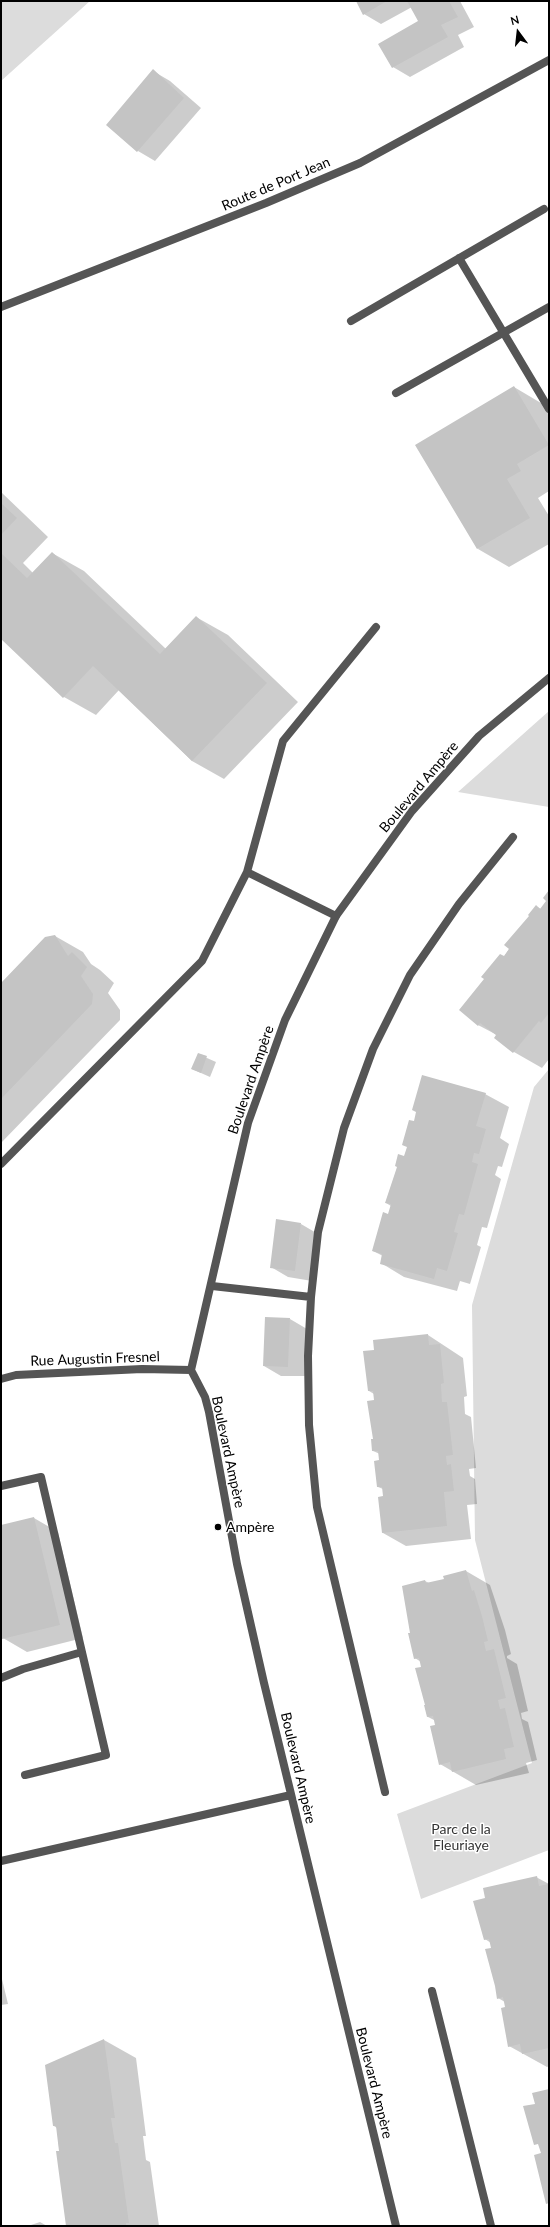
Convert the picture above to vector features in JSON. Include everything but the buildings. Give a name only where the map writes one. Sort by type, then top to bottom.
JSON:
[{"type":"street","name":"Route de Port Jean","points":[[1,307],[266,203],[360,163],[549,60]]},
{"type":"street","points":[[351,321],[544,209]]},
{"type":"street","points":[[460,258],[549,409]]},
{"type":"street","points":[[396,393],[549,307]]},
{"type":"street","points":[[1,1164],[202,961],[247,872],[283,741],[376,627]]},
{"type":"street","name":"Boulevard Ampère","points":[[396,2226],[291,1795],[237,1564],[209,1412],[205,1397],[191,1370],[212,1286],[248,1123],[285,1020],[336,916],[412,811],[479,736],[549,678]]},
{"type":"street","points":[[385,1792],[317,1507],[309,1425],[311,1298],[318,1232],[344,1128],[373,1049],[410,975],[459,904],[513,837]]},
{"type":"street","points":[[247,872],[336,916]]},
{"type":"street","points":[[212,1286],[311,1298]]},
{"type":"street","name":"Rue Augustin Fresnel","points":[[1,1379],[16,1375],[142,1369],[191,1370]]},
{"type":"street","points":[[1,1486],[41,1477],[106,1755],[25,1775]]},
{"type":"street","points":[[1,1678],[23,1668],[82,1652]]},
{"type":"street","points":[[1,1861],[291,1795]]},
{"type":"street","points":[[432,1991],[491,2226]]},
{"type":"green space","points":[[1,1],[90,1],[1,81]]},
{"type":"green space","points":[[549,711],[549,807],[458,792]]},
{"type":"green space","name":"Parc de la Fleuriaye","points":[[549,1069],[549,1850],[421,1899],[397,1814],[532,1763],[475,1540],[472,1305],[534,1087]]},
{"type":"place","name":"Ampère","points":[[218,1527]]}]
